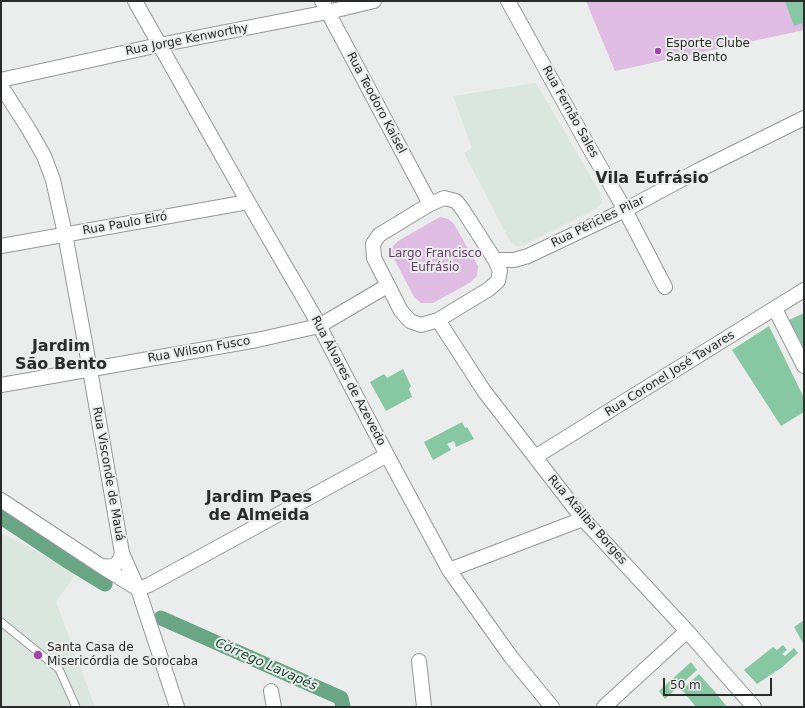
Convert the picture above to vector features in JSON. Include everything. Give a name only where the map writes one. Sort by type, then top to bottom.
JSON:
[{"type":"street","name":"Rua Álvares de Azevedo","points":[[135,1],[319,326],[449,570],[511,657],[552,707]]},
{"type":"street","name":"Rua Jorge Kenworthy","points":[[1,80],[325,7],[374,1]]},
{"type":"street","name":"Rua Fernão Sales","points":[[508,1],[625,210],[665,287]]},
{"type":"street","name":"Rua Teodoro Kaisel","points":[[325,7],[430,204]]},
{"type":"street","name":"Rua Visconde de Mauá","points":[[1,86],[28,128],[47,164],[53,180],[90,370],[122,553],[138,589],[177,707]]},
{"type":"street","name":"Rua Péricles Pilar","points":[[495,260],[514,260],[528,256],[625,210],[701,169],[804,118]]},
{"type":"street","points":[[444,198],[456,201],[464,210],[495,260],[500,271],[498,281],[489,289],[438,320],[421,325],[410,321],[401,311],[374,258],[373,244],[379,235],[430,204],[444,198]]},
{"type":"street","name":"Rua Paulo Eiró","points":[[1,246],[248,202]]},
{"type":"street","name":"Rua Wilson Fusco","points":[[1,385],[257,340],[319,326],[387,286]]},
{"type":"street","name":"Rua Coronel José Tavares","points":[[535,457],[804,290]]},
{"type":"street","points":[[775,309],[804,366]]},
{"type":"street","name":"Rua Ataliba Borges","points":[[438,320],[484,391],[583,519],[687,631],[754,707]]},
{"type":"street","points":[[1,500],[138,589],[149,585],[387,455]]},
{"type":"street","points":[[449,570],[583,519]]},
{"type":"street","points":[[101,566],[110,567],[115,565],[120,561],[122,553]]},
{"type":"street","points":[[604,707],[687,631]]},
{"type":"street","points":[[419,661],[424,707]]},
{"type":"street","points":[[271,691],[274,707]]},
{"type":"lane","points":[[1,622],[59,669],[76,707]]},
{"type":"shaded area","points":[[536,83],[601,194],[602,203],[596,209],[522,246],[516,246],[511,243],[464,153],[472,148],[453,96]]},
{"type":"shaded area","name":"Santa Casa de Misericórdia de Sorocaba","points":[[1,533],[77,572],[56,602],[95,707],[1,707]]},
{"type":"green space","name":"Esporte Clube Sao Bento","points":[[586,1],[804,1],[804,30],[615,71]]},
{"type":"green space","name":"Largo Francisco Eufrásio","points":[[440,217],[448,219],[454,224],[478,266],[477,276],[471,282],[433,303],[421,303],[414,297],[392,255],[393,246],[398,241]]},
{"type":"building","points":[[785,1],[804,1],[804,29],[802,23],[794,26]]},
{"type":"building","points":[[804,313],[804,348],[789,320]]},
{"type":"building","points":[[769,326],[804,398],[804,412],[781,426],[732,350]]},
{"type":"building","points":[[403,369],[411,386],[409,389],[412,397],[386,411],[370,382],[384,374],[387,378]]},
{"type":"building","points":[[462,422],[465,428],[467,427],[474,439],[456,447],[454,441],[447,444],[451,450],[433,460],[424,442]]},
{"type":"building","points":[[804,620],[804,645],[794,627]]},
{"type":"building","points":[[783,645],[787,650],[782,654],[785,656],[794,648],[798,653],[781,668],[757,684],[744,670],[773,647],[777,650]]},
{"type":"building","points":[[691,662],[697,670],[665,699],[659,691]]},
{"type":"building","points":[[699,674],[727,707],[696,707],[682,690]]},
{"type":"waterway","name":"Córrego Lavapés","points":[[1,517],[105,584]]},
{"type":"waterway","name":"Córrego Lavapés","points":[[161,618],[341,698],[343,707]]},
{"type":"place","name":"Esporte Clube Sao Bento","points":[[658,51]]},
{"type":"place","name":"Santa Casa de Misericórdia de Sorocaba","points":[[38,655]]},
{"type":"district","name":"Vila Eufrásio","points":[[652,179]]},
{"type":"district","name":"Jardim São Bento","points":[[61,356]]},
{"type":"district","name":"Jardim Paes de Almeida","points":[[259,507]]}]
